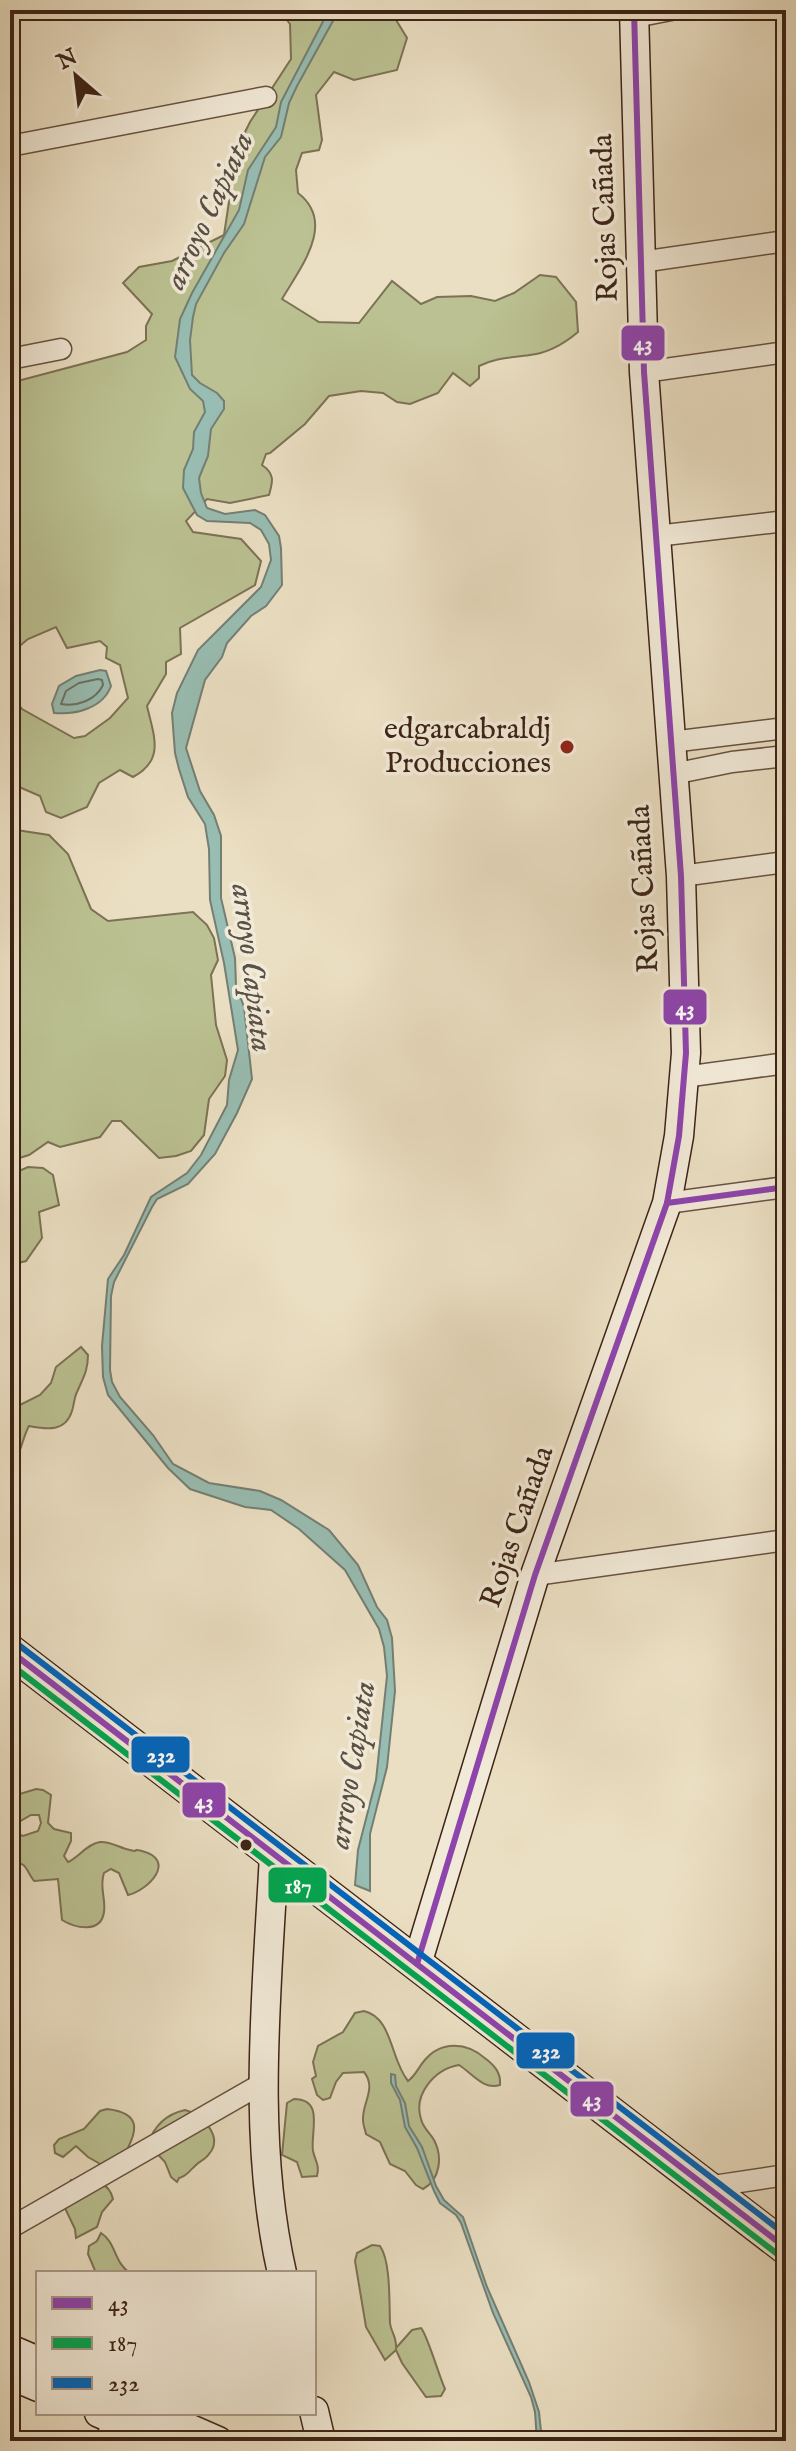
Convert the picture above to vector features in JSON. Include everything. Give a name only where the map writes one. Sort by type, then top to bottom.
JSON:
[{"type":"main road","name":"Rojas Cañada","points":[[417,1964],[535,1575],[667,1203],[679,1136],[686,1053],[681,876],[644,372],[634,13]]},
{"type":"main road","points":[[10,1651],[784,2247]]},
{"type":"main road","points":[[274,1854],[263,2083],[266,2160],[282,2271]]},
{"type":"main road","points":[[10,2349],[36,2360]]},
{"type":"main road","points":[[10,2375],[36,2386]]},
{"type":"main road","points":[[159,2415],[218,2441]]},
{"type":"main road","points":[[315,2415],[321,2441]]},
{"type":"main road","points":[[108,2422],[164,2441]]},
{"type":"street","points":[[634,13],[671,10]]},
{"type":"street","points":[[10,146],[266,97]]},
{"type":"street","points":[[641,262],[786,241]]},
{"type":"street","points":[[10,359],[61,349]]},
{"type":"street","points":[[644,372],[786,352]]},
{"type":"street","points":[[656,536],[786,521]]},
{"type":"street","points":[[671,742],[786,728]]},
{"type":"street","points":[[673,774],[732,762],[786,756]]},
{"type":"street","points":[[681,876],[786,862]]},
{"type":"street","points":[[684,1077],[786,1063]]},
{"type":"street","points":[[667,1203],[786,1187]]},
{"type":"street","points":[[535,1575],[786,1540]]},
{"type":"street","points":[[10,2228],[263,2083]]},
{"type":"street","points":[[706,2187],[786,2175]]},
{"type":"green space","points":[[279,10],[390,10],[407,38],[397,70],[354,80],[334,72],[316,95],[322,140],[319,150],[302,153],[296,170],[298,193],[309,205],[315,232],[305,260],[282,299],[319,322],[359,323],[392,281],[421,304],[437,297],[471,296],[495,301],[514,293],[540,275],[556,277],[576,302],[578,332],[562,344],[543,352],[498,359],[479,366],[479,378],[470,386],[453,373],[438,393],[410,404],[397,402],[383,393],[361,391],[329,396],[305,424],[266,454],[262,465],[272,478],[269,495],[230,503],[207,499],[186,521],[193,532],[241,539],[261,561],[255,585],[180,628],[181,654],[166,662],[166,674],[147,706],[155,746],[150,763],[133,777],[120,770],[99,783],[87,807],[61,818],[46,812],[40,796],[10,783],[10,695],[22,709],[74,738],[85,736],[110,718],[128,698],[120,665],[106,658],[107,647],[100,641],[67,648],[56,627],[28,639],[10,654],[10,383],[127,352],[146,340],[146,326],[152,314],[123,283],[139,267],[172,261],[224,235],[233,175],[229,164],[250,122],[291,59],[290,24]]},
{"type":"green space","points":[[10,829],[49,835],[68,854],[91,909],[108,921],[193,912],[207,925],[214,938],[218,960],[211,975],[216,1025],[227,1060],[225,1076],[209,1099],[204,1135],[191,1151],[159,1158],[121,1121],[112,1121],[100,1137],[60,1147],[48,1142],[29,1155],[10,1161]]},
{"type":"green space","points":[[28,1167],[43,1168],[53,1175],[59,1205],[39,1212],[42,1238],[26,1261],[10,1265],[10,1175]]},
{"type":"green space","points":[[81,1347],[88,1355],[87,1366],[69,1418],[54,1428],[29,1426],[17,1458],[10,1466],[10,1405],[20,1405],[40,1395],[51,1383],[56,1367]]},
{"type":"green space","points":[[36,1789],[51,1795],[48,1823],[54,1829],[71,1833],[64,1856],[68,1862],[100,1842],[142,1851],[158,1861],[156,1874],[151,1881],[128,1895],[119,1873],[111,1869],[104,1873],[104,1912],[98,1924],[80,1927],[62,1920],[58,1879],[34,1881],[23,1865],[10,1862],[10,1834],[23,1836],[38,1831],[41,1823],[39,1815],[31,1815],[10,1827],[10,1797]]},
{"type":"green space","points":[[364,2011],[381,2022],[408,2081],[431,2054],[438,2049],[454,2046],[479,2053],[498,2073],[500,2085],[488,2085],[459,2065],[450,2067],[428,2084],[419,2110],[423,2125],[437,2147],[439,2161],[433,2180],[423,2189],[405,2171],[390,2164],[380,2142],[366,2134],[363,2114],[369,2084],[364,2072],[343,2073],[330,2098],[323,2100],[317,2095],[312,2079],[316,2076],[313,2062],[318,2046],[343,2032],[355,2013]]},
{"type":"green space","points":[[294,2099],[304,2100],[313,2111],[313,2151],[318,2166],[317,2176],[302,2177],[297,2162],[282,2155],[287,2103]]},
{"type":"green space","points":[[107,2109],[126,2114],[134,2124],[124,2155],[102,2165],[76,2146],[63,2157],[55,2153],[54,2145],[59,2139],[84,2129],[100,2111]]},
{"type":"green space","points":[[185,2110],[204,2121],[214,2141],[208,2156],[177,2182],[171,2177],[165,2162],[148,2144],[162,2122],[172,2114]]},
{"type":"green space","points":[[71,2180],[102,2184],[113,2199],[102,2212],[97,2227],[76,2238],[63,2204]]},
{"type":"green space","points":[[101,2233],[106,2237],[128,2271],[95,2271],[88,2254],[89,2246],[97,2241]]},
{"type":"green space","points":[[372,2245],[380,2246],[384,2253],[389,2283],[390,2323],[396,2348],[412,2330],[421,2328],[445,2389],[441,2396],[426,2397],[396,2350],[385,2360],[366,2327],[355,2261],[357,2253]]},
{"type":"water","points":[[329,10],[339,10],[289,103],[281,137],[265,157],[244,224],[196,304],[190,340],[192,375],[224,401],[224,409],[211,429],[208,456],[199,478],[207,508],[225,514],[255,510],[265,515],[279,536],[281,548],[282,585],[266,606],[251,616],[227,643],[222,657],[205,680],[186,748],[200,791],[214,815],[221,836],[221,898],[235,958],[236,985],[244,1007],[252,1079],[215,1154],[188,1184],[157,1199],[114,1282],[110,1370],[120,1397],[173,1464],[209,1483],[260,1491],[281,1500],[329,1530],[358,1565],[377,1607],[387,1620],[392,1638],[395,1691],[387,1767],[370,1834],[370,1891],[355,1885],[358,1850],[376,1780],[387,1676],[379,1629],[345,1570],[299,1529],[271,1510],[245,1507],[190,1489],[168,1468],[108,1395],[103,1377],[102,1346],[108,1279],[124,1255],[151,1197],[187,1173],[201,1155],[227,1105],[229,1080],[238,1050],[210,900],[205,824],[188,797],[179,769],[172,713],[177,693],[198,650],[261,587],[271,560],[269,544],[261,530],[250,523],[207,521],[197,515],[183,488],[184,470],[193,449],[194,432],[205,412],[203,401],[190,389],[175,357],[180,319],[239,210],[248,170],[276,127],[281,102]]},
{"type":"water","points":[[106,671],[111,686],[102,700],[80,711],[54,713],[52,704],[59,686],[76,676]]},
{"type":"water","points":[[391,2074],[395,2075],[409,2126],[422,2147],[436,2186],[444,2200],[463,2217],[487,2287],[529,2382],[539,2412],[542,2441],[537,2441],[531,2397],[493,2313],[461,2223],[440,2203],[434,2191],[405,2127]]},
{"type":"transit line","name":"43","points":[[417,1964],[535,1575],[667,1203],[679,1136],[686,1053],[681,876],[644,372],[634,10]]},
{"type":"transit line","name":"43","points":[[667,1203],[786,1187]]},
{"type":"transit line","name":"232","points":[[16,1643],[786,2235]]},
{"type":"transit line","name":"43","points":[[10,1651],[786,2248]]},
{"type":"transit line","name":"187","points":[[10,1664],[780,2256]]},
{"type":"place","name":"edgarcabraldj Producciones","points":[[567,747]]},
{"type":"water label","name":"arroyo Capiata","points":[[210,211]]},
{"type":"water label","name":"arroyo Capiata","points":[[251,968]]},
{"type":"water label","name":"arroyo Capiata","points":[[353,1765]]}]
